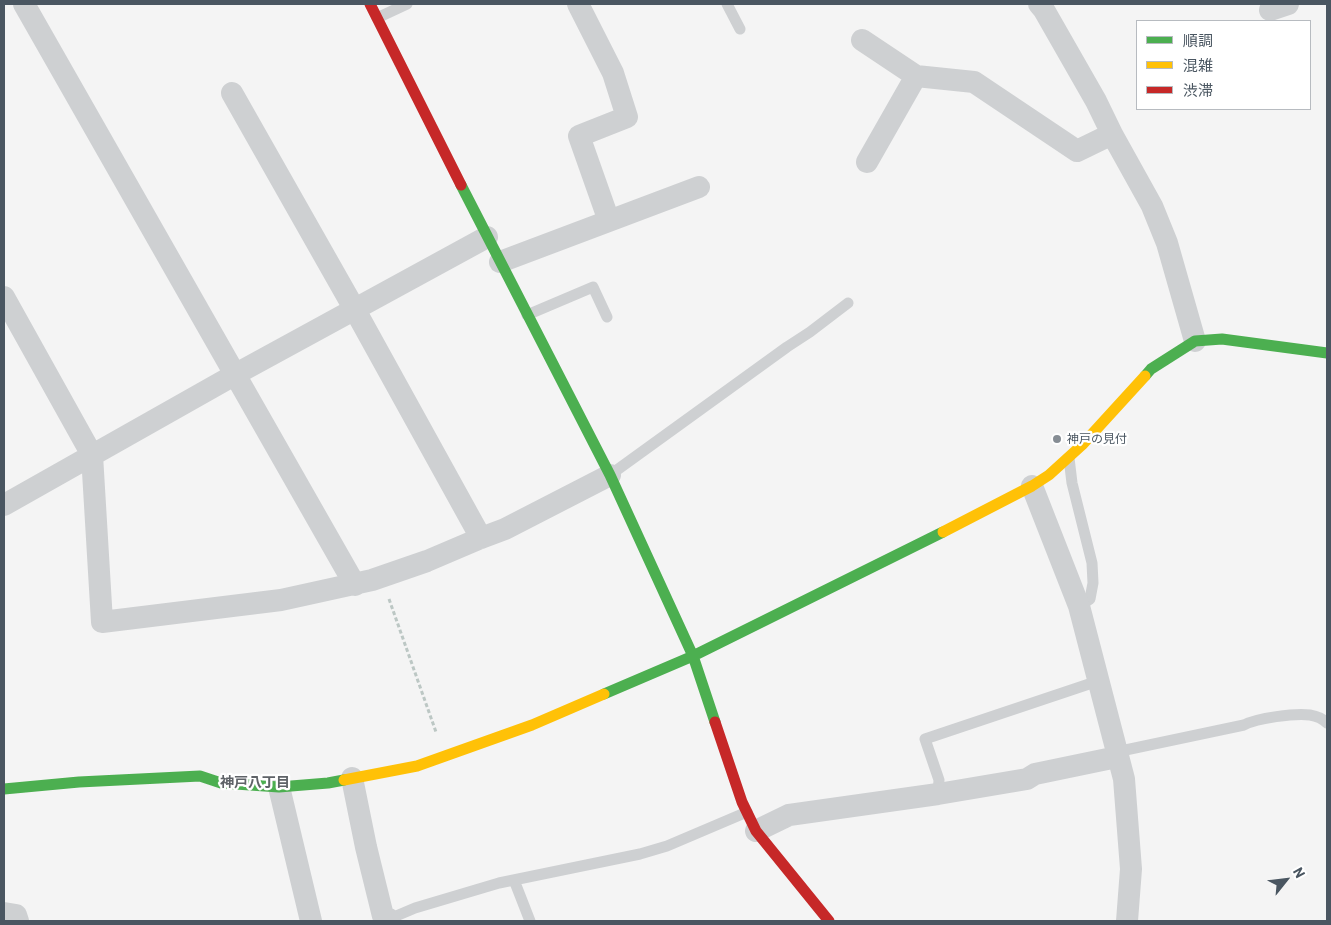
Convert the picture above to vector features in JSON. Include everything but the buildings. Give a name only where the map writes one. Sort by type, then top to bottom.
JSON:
[{"type":"street","points":[[24,4],[355,585]]},
{"type":"street","points":[[370,4],[487,238],[610,475],[693,656],[742,802],[751,822],[830,921]]},
{"type":"street","points":[[578,4],[613,73],[627,117],[579,136],[609,221]]},
{"type":"street","points":[[1042,6],[1096,101],[1152,206],[1166,243],[1195,341]]},
{"type":"street","points":[[862,40],[916,76],[974,82],[1077,150],[1112,134]]},
{"type":"street","points":[[867,162],[916,76]]},
{"type":"street","points":[[232,93],[481,538]]},
{"type":"street","points":[[500,262],[699,188]]},
{"type":"street","points":[[4,505],[236,374],[487,238]]},
{"type":"street","points":[[4,297],[92,455],[102,622],[281,600],[355,585],[428,561],[505,529],[610,475]]},
{"type":"street","points":[[4,790],[79,782],[200,776],[221,783],[279,787],[328,783],[417,766],[532,725],[693,656],[905,552],[1032,486],[1049,475],[1069,456],[1151,369],[1195,341],[1222,339],[1325,357]]},
{"type":"street","points":[[1032,486],[1078,606],[1124,780],[1131,869],[1127,921]]},
{"type":"street","points":[[751,822],[1027,779],[1035,774],[1117,754]]},
{"type":"street","points":[[352,778],[383,916],[390,920]]},
{"type":"street","points":[[279,787],[311,921]]},
{"type":"street","points":[[4,913],[16,915],[18,921]]},
{"type":"lane","points":[[377,18],[407,4]]},
{"type":"lane","points":[[727,4],[740,29]]},
{"type":"lane","points":[[527,315],[593,287],[607,318]]},
{"type":"lane","points":[[610,475],[848,303]]},
{"type":"lane","points":[[1069,456],[1072,483],[1092,563],[1094,583],[1090,598],[1078,606]]},
{"type":"lane","points":[[938,794],[939,780],[925,739],[1098,681]]},
{"type":"lane","points":[[1117,754],[1244,725],[1253,720],[1310,715],[1327,723]]},
{"type":"lane","points":[[390,920],[415,908],[514,880],[640,854],[751,822]]},
{"type":"lane","points":[[514,880],[530,921]]},
{"type":"path","points":[[381,577],[444,756]]},
{"type":"traffic: fast","points":[[461,185],[610,475],[693,656],[715,722]]},
{"type":"traffic: fast","points":[[1145,376],[1151,369],[1195,341],[1222,339],[1327,353]]},
{"type":"traffic: fast","points":[[604,694],[693,656],[943,532]]},
{"type":"traffic: fast","points":[[4,789],[79,782],[200,776],[221,783],[279,787],[344,780]]},
{"type":"traffic: slow","points":[[943,532],[1032,486],[1049,475],[1082,445],[1145,376]]},
{"type":"traffic: slow","points":[[344,780],[417,766],[532,725],[604,694]]},
{"type":"traffic: jam","points":[[370,4],[461,185]]},
{"type":"traffic: jam","points":[[715,722],[742,802],[756,831],[829,921]]},
{"type":"place","name":"神戸の見付","points":[[1057,439]]},
{"type":"district","name":"神戸八丁目","points":[[255,782]]}]
